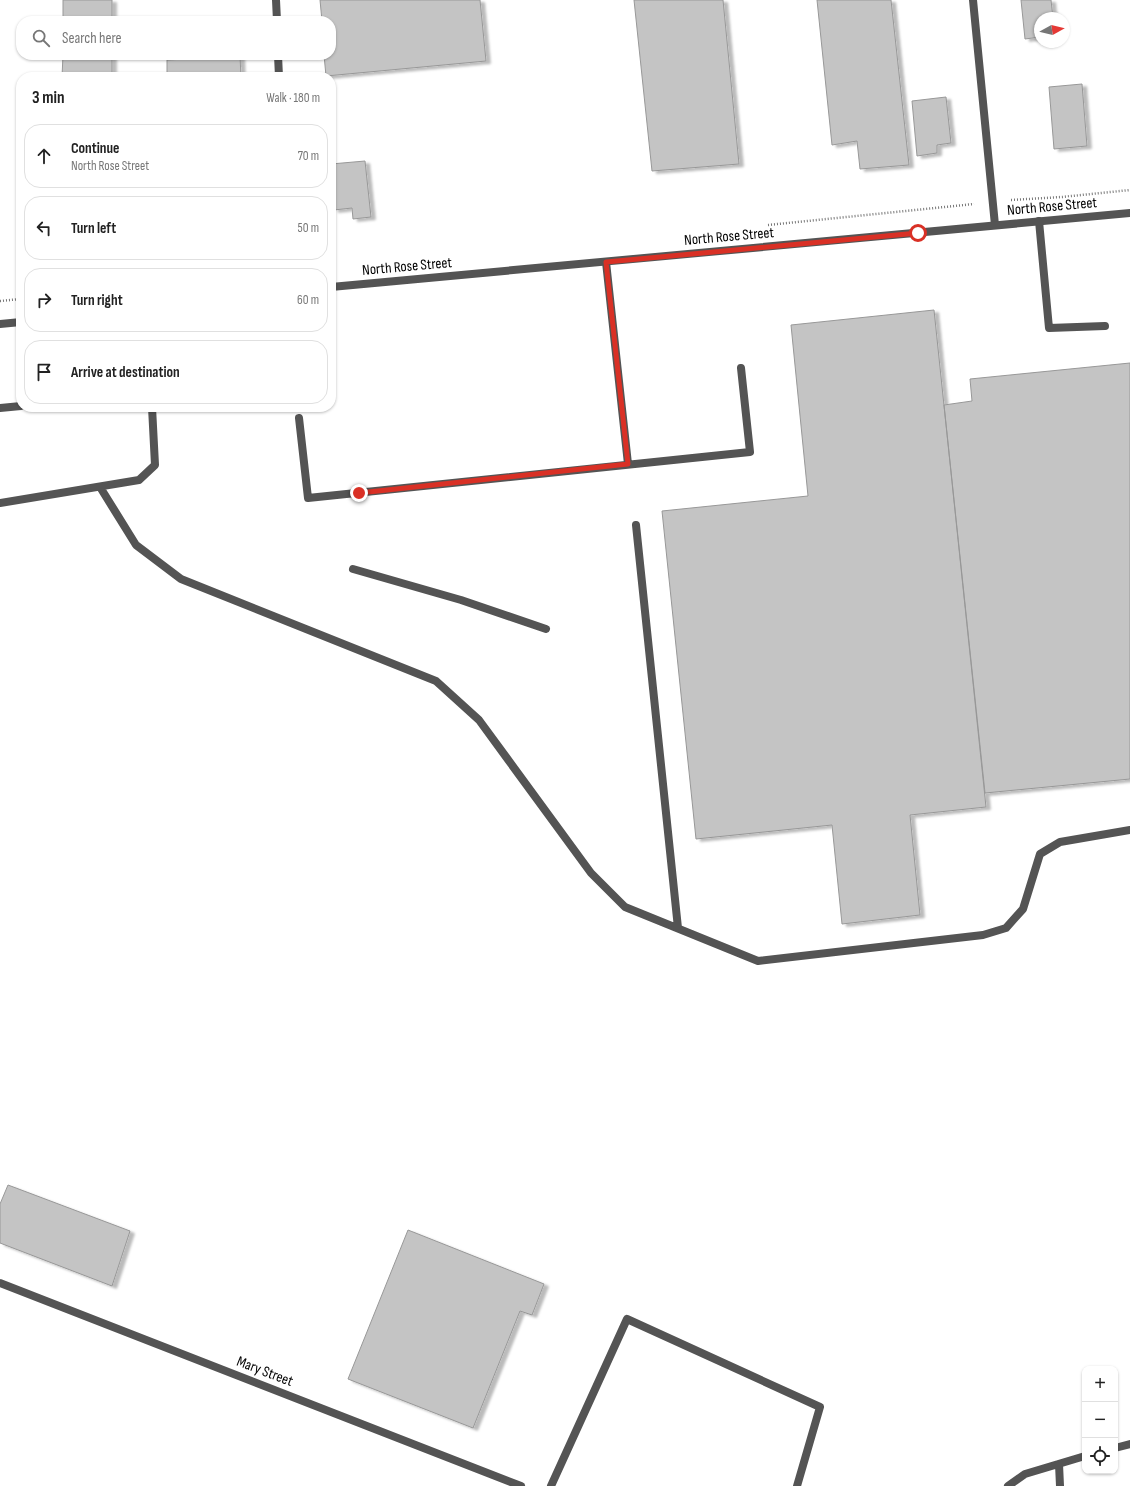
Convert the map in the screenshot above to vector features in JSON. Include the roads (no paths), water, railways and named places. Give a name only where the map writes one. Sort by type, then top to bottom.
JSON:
[{"type":"street","points":[[276,0],[277,16]]},
{"type":"street","points":[[973,0],[996,225]]},
{"type":"street","points":[[278,60],[279,72]]},
{"type":"street","name":"North Rose Street","points":[[336,287],[1130,213]]},
{"type":"street","points":[[1040,221],[1049,328],[1105,326]]},
{"type":"street","points":[[606,262],[628,464]]},
{"type":"street","points":[[0,324],[16,322]]},
{"type":"street","points":[[299,418],[308,498],[750,452],[741,368]]},
{"type":"street","points":[[0,408],[16,406]]},
{"type":"street","points":[[0,503],[139,480],[155,465],[152,412]]},
{"type":"street","points":[[100,487],[136,545],[181,579],[436,681],[479,720],[591,873],[626,907],[758,961],[983,935],[1006,928],[1022,909],[1040,854],[1060,842],[1130,830]]},
{"type":"street","points":[[636,525],[678,928]]},
{"type":"street","points":[[353,569],[461,600],[546,629]]},
{"type":"street","name":"Mary Street","points":[[0,1283],[521,1486]]},
{"type":"street","points":[[551,1486],[627,1319],[820,1407],[797,1486]]},
{"type":"street","points":[[1118,1447],[1130,1444]]},
{"type":"street","points":[[1008,1486],[1025,1474],[1082,1457]]},
{"type":"street","points":[[1060,1464],[1060,1486]]}]
